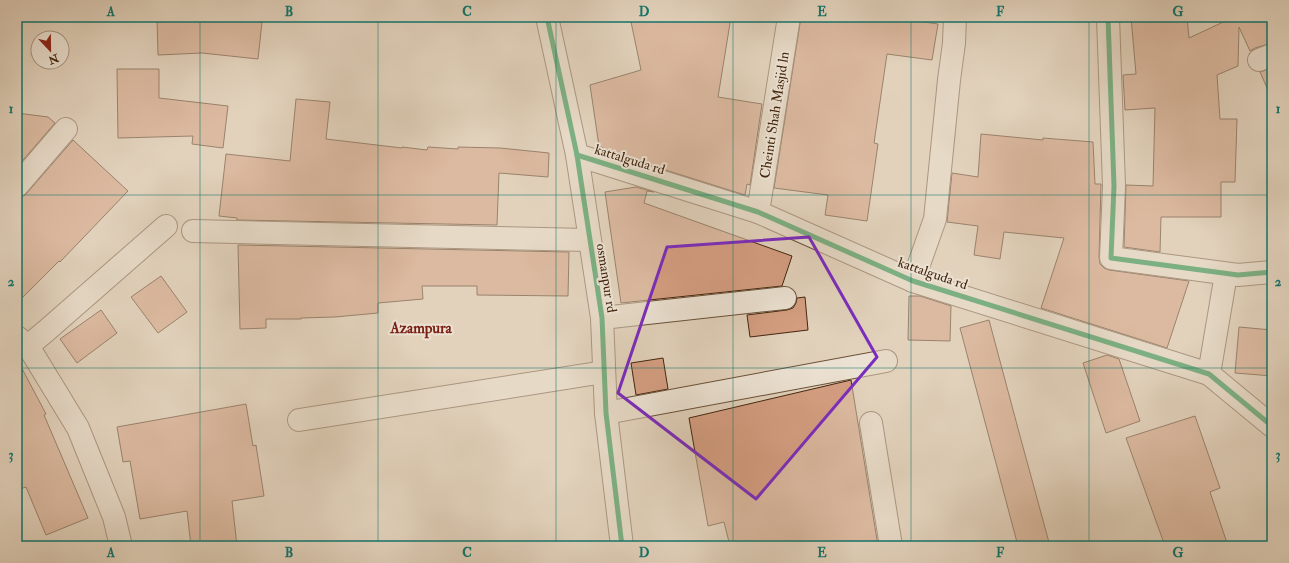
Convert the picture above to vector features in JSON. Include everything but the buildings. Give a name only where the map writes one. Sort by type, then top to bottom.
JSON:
[{"type":"street","name":"osmanpur rd","points":[[547,17],[577,155],[602,318],[606,413],[622,546]]},
{"type":"street","name":"Cheinti Shah Masjid ln","points":[[758,212],[789,17]]},
{"type":"street","points":[[913,281],[935,219],[954,43],[955,17]]},
{"type":"street","points":[[1108,17],[1114,186],[1111,258],[1226,274],[1238,275],[1272,272]]},
{"type":"street","points":[[17,186],[66,130]]},
{"type":"street","name":"kattalguda rd","points":[[577,155],[758,212],[913,281],[1209,374],[1272,426]]},
{"type":"street","points":[[120,546],[114,517],[78,428],[22,341],[46,331],[166,226]]},
{"type":"street","points":[[193,232],[589,240]]},
{"type":"street","points":[[1209,374],[1226,274]]},
{"type":"street","points":[[602,318],[786,298]]},
{"type":"street","points":[[606,413],[886,361]]},
{"type":"street","points":[[299,420],[604,372]]},
{"type":"street","points":[[872,423],[891,546]]},
{"type":"highlighted area","points":[[809,237],[877,357],[756,499],[618,393],[667,247]]},
{"type":"cycle path","points":[[547,17],[577,155],[602,318],[606,413],[622,546]]},
{"type":"cycle path","points":[[1108,17],[1114,186],[1111,258],[1238,275],[1272,272]]},
{"type":"cycle path","points":[[577,155],[758,212],[913,281],[1209,374],[1272,426]]},
{"type":"district","name":"Azampura","points":[[421,328]]}]
